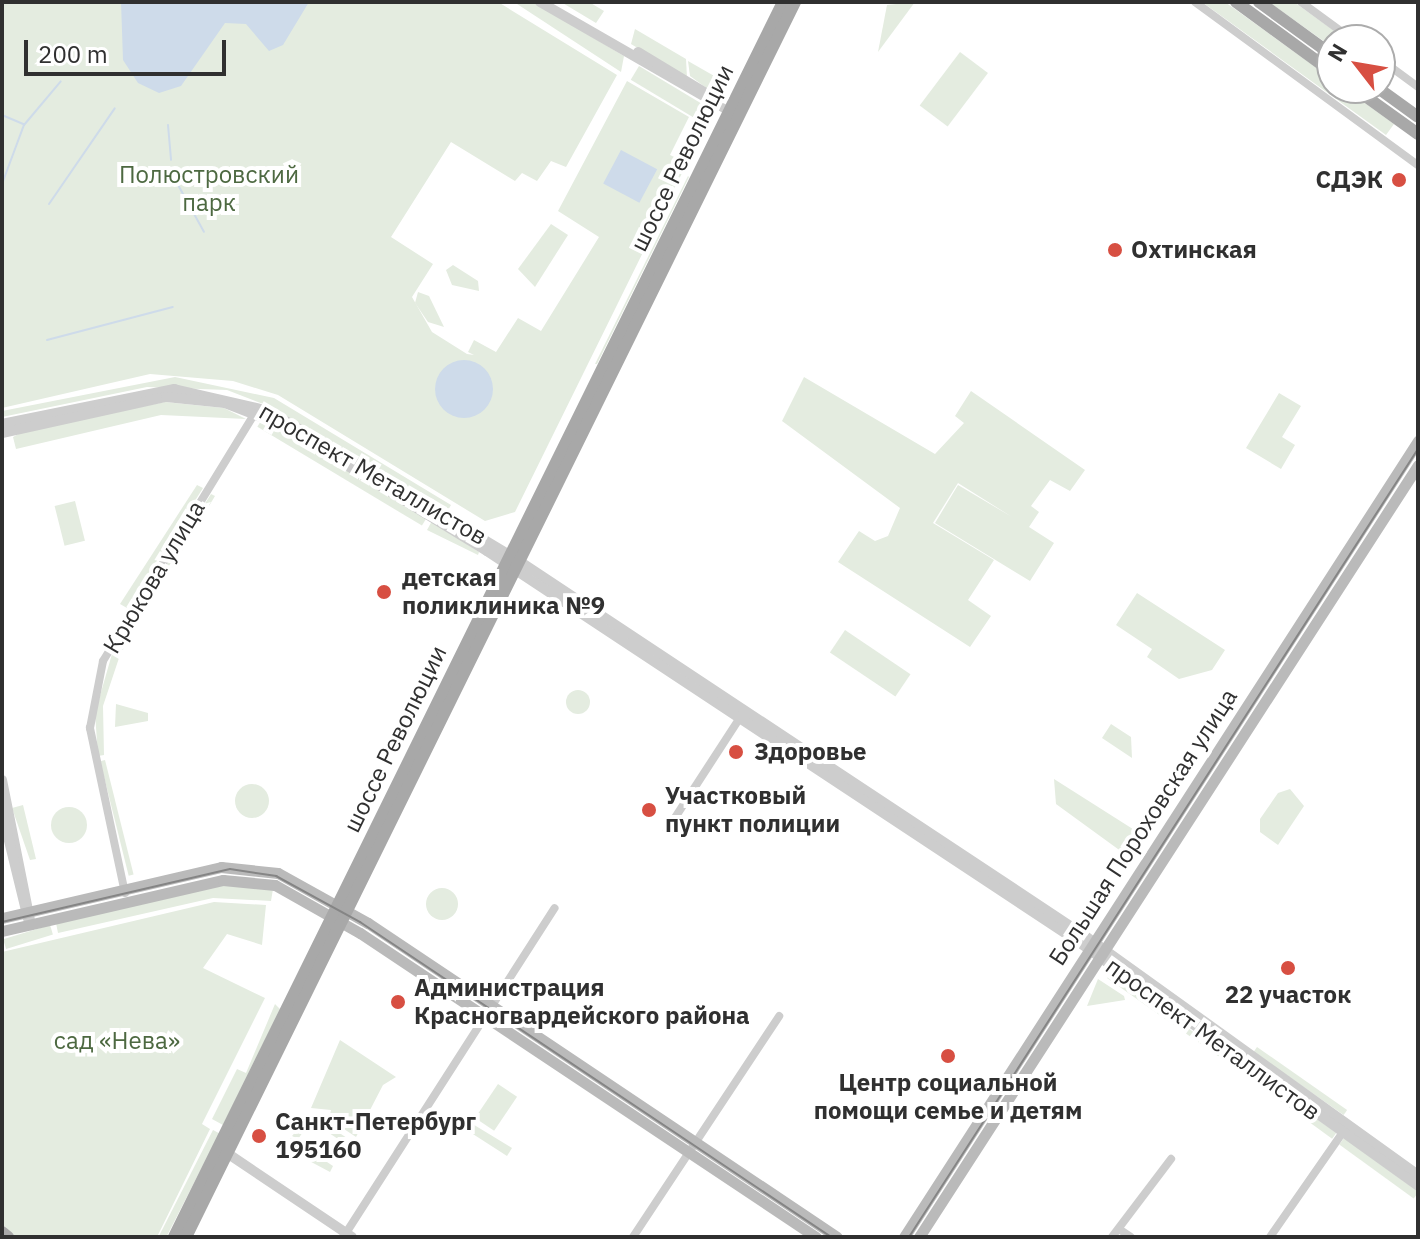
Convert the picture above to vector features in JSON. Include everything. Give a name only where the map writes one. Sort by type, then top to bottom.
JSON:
[{"type":"main road","name":"шоссе Революции","points":[[186,1237],[224,1151],[733,111],[783,2]]},
{"type":"main road","name":"шоссе Революции","points":[[733,111],[795,2]]},
{"type":"main road","points":[[1236,2],[1316,60]]},
{"type":"main road","points":[[1259,2],[1316,43]]},
{"type":"main road","points":[[1396,101],[1418,117]]},
{"type":"main road","points":[[1376,104],[1418,134]]},
{"type":"main road","name":"Большая Пороховская улица","points":[[919,1237],[1418,441]]},
{"type":"main road","name":"Большая Пороховская улица","points":[[904,1237],[1098,950],[1418,465]]},
{"type":"main road","points":[[2,931],[247,866],[340,912],[491,1007],[837,1237]]},
{"type":"main road","points":[[2,918],[126,896]]},
{"type":"main road","points":[[340,912],[489,1020],[816,1237]]},
{"type":"main road","name":"шоссе Революции","points":[[174,1237],[224,1151]]},
{"type":"main road","points":[[2,1232],[8,1237]]},
{"type":"street","points":[[540,2],[733,111]]},
{"type":"street","points":[[554,2],[733,111]]},
{"type":"street","points":[[1195,2],[1418,165]]},
{"type":"street","points":[[1301,2],[1331,24]]},
{"type":"street","points":[[1396,71],[1418,87]]},
{"type":"street","name":"проспект Металлистов","points":[[2,424],[147,391],[207,392],[257,409],[512,562],[1098,950],[1346,1128],[1414,1173],[1418,1186]]},
{"type":"street","name":"проспект Металлистов","points":[[2,433],[166,397],[257,409]]},
{"type":"street","name":"Крюкова улица","points":[[126,896],[90,728],[100,673],[257,409]]},
{"type":"street","points":[[667,830],[742,714]]},
{"type":"street","points":[[2,780],[28,912]]},
{"type":"street","points":[[2,812],[31,925]]},
{"type":"street","points":[[224,1151],[349,1235],[489,1020],[491,1007],[555,908]]},
{"type":"street","points":[[633,1237],[779,1016]]},
{"type":"street","points":[[1270,1237],[1346,1128]]},
{"type":"street","points":[[1112,1237],[1171,1159]]},
{"type":"street","points":[[1119,1229],[1131,1237]]},
{"type":"green space","name":"Полюстровский парк","points":[[2,2],[498,2],[617,75],[566,167],[551,161],[537,181],[522,173],[515,181],[451,142],[391,237],[433,264],[412,297],[432,332],[467,354],[474,355],[468,352],[474,340],[496,352],[518,318],[541,331],[599,237],[558,211],[627,81],[689,117],[670,155],[687,163],[515,512],[485,521],[278,395],[233,381],[150,374],[2,408]]},
{"type":"green space","points":[[514,2],[533,2],[624,56],[621,72]]},
{"type":"green space","points":[[561,2],[589,2],[604,11],[596,23]]},
{"type":"green space","points":[[915,2],[878,52],[887,5]]},
{"type":"green space","points":[[1202,2],[1225,2],[1316,67],[1316,84]]},
{"type":"green space","points":[[1269,2],[1294,2],[1325,24],[1316,24],[1316,36]]},
{"type":"green space","points":[[635,29],[686,59],[687,78],[631,44]]},
{"type":"green space","points":[[960,52],[988,73],[948,127],[920,106]]},
{"type":"green space","points":[[688,61],[723,81],[716,95],[690,76]]},
{"type":"green space","points":[[639,66],[709,108],[701,122],[631,80]]},
{"type":"green space","points":[[1343,104],[1366,104],[1394,124],[1386,135]]},
{"type":"green space","points":[[688,176],[597,364],[595,364]]},
{"type":"green space","points":[[551,224],[568,235],[535,287],[518,269]]},
{"type":"green space","points":[[453,265],[478,281],[479,291],[452,285],[446,270]]},
{"type":"green space","points":[[418,292],[429,296],[444,327],[428,322],[415,303]]},
{"type":"green space","points":[[175,377],[274,398],[451,505],[447,512],[271,407],[227,390],[147,387],[2,417],[2,411]]},
{"type":"green space","points":[[804,377],[935,454],[964,423],[955,416],[971,391],[1085,470],[1070,491],[1050,480],[1031,506],[1039,512],[1029,527],[1054,543],[1030,581],[935,523],[958,485],[1012,517],[958,483],[933,523],[994,560],[968,600],[991,616],[970,647],[838,562],[859,531],[875,541],[888,536],[900,508],[782,421]]},
{"type":"green space","points":[[1279,393],[1301,406],[1282,437],[1295,445],[1281,469],[1246,448]]},
{"type":"green space","points":[[165,402],[224,408],[246,419],[161,415],[16,449],[13,437],[26,430]]},
{"type":"green space","points":[[262,419],[427,518],[422,526],[257,427]]},
{"type":"green space","points":[[197,485],[203,488],[127,608],[120,604]]},
{"type":"green space","points":[[211,494],[215,496],[170,571],[165,567]]},
{"type":"green space","points":[[75,501],[85,541],[65,546],[55,506]]},
{"type":"green space","points":[[432,521],[479,552],[478,555],[427,530]]},
{"type":"green space","points":[[162,571],[168,574],[121,653],[113,650]]},
{"type":"green space","points":[[1137,593],[1225,650],[1212,670],[1179,679],[1147,657],[1152,649],[1116,625]]},
{"type":"green space","points":[[845,630],[910,674],[895,697],[830,652]]},
{"type":"green space","points":[[112,654],[119,658],[103,706],[104,755],[98,756],[95,713]]},
{"type":"green space","points":[[578,690],[589,697],[590,702],[583,713],[578,714],[567,707],[566,702],[573,691]]},
{"type":"green space","points":[[116,704],[148,713],[148,721],[115,727]]},
{"type":"green space","points":[[1111,724],[1131,737],[1132,758],[1102,738]]},
{"type":"green space","points":[[105,760],[134,874],[129,876],[100,761]]},
{"type":"green space","points":[[1054,779],[1147,838],[1133,860],[1056,804]]},
{"type":"green space","points":[[252,784],[264,789],[269,801],[264,813],[252,818],[240,813],[235,801],[240,789]]},
{"type":"green space","points":[[1290,789],[1304,806],[1278,845],[1260,832],[1260,819],[1278,793]]},
{"type":"green space","points":[[23,805],[36,859],[30,860],[12,808]]},
{"type":"green space","points":[[69,807],[81,813],[87,825],[81,837],[69,843],[57,837],[51,825],[57,813]]},
{"type":"green space","points":[[224,885],[273,889],[271,901],[213,898],[58,933],[56,923]]},
{"type":"green space","points":[[442,888],[454,892],[458,904],[454,916],[442,920],[430,916],[426,904],[430,892]]},
{"type":"green space","name":"сад «Нева»","points":[[214,902],[266,905],[262,945],[227,934],[203,968],[265,998],[202,1124],[210,1129],[157,1237],[16,1237],[2,1224],[2,952]]},
{"type":"green space","points":[[50,925],[53,935],[6,949],[3,939]]},
{"type":"green space","points":[[1110,974],[1228,1056],[1225,1061],[1107,978]]},
{"type":"green space","points":[[1098,979],[1124,996],[1125,1000],[1087,1006]]},
{"type":"green space","points":[[275,1004],[280,1009],[223,1125],[212,1119],[237,1069],[246,1073]]},
{"type":"green space","points":[[340,1040],[396,1077],[383,1085],[356,1137],[329,1119],[331,1110],[311,1108]]},
{"type":"green space","points":[[1257,1047],[1347,1110],[1344,1115],[1254,1052]]},
{"type":"green space","points":[[1244,1066],[1336,1133],[1332,1139],[1240,1072]]},
{"type":"green space","points":[[498,1084],[517,1097],[494,1131],[475,1118]]},
{"type":"green space","points":[[311,1114],[353,1142],[350,1147],[311,1121],[298,1139],[292,1136]]},
{"type":"green space","points":[[466,1120],[512,1148],[507,1156],[462,1127]]},
{"type":"green space","points":[[213,1130],[219,1133],[166,1237],[159,1236]]},
{"type":"green space","points":[[291,1138],[333,1166],[330,1172],[285,1148]]},
{"type":"green space","points":[[1344,1138],[1418,1192],[1414,1199],[1339,1144]]},
{"type":"water","points":[[121,2],[309,2],[283,45],[269,51],[246,24],[225,23],[181,86],[159,93],[138,83],[123,60]]},
{"type":"water","points":[[621,150],[657,169],[639,203],[603,184]]},
{"type":"water","points":[[464,360],[485,368],[493,389],[485,410],[464,418],[443,410],[435,389],[443,368]]},
{"type":"waterway","points":[[2,184],[24,125],[61,81]]},
{"type":"waterway","points":[[49,204],[115,108]]},
{"type":"waterway","points":[[2,115],[23,124]]},
{"type":"waterway","points":[[168,125],[171,160]]},
{"type":"waterway","points":[[172,174],[204,232]]},
{"type":"waterway","points":[[47,340],[173,307]]},
{"type":"tram line","points":[[909,1237],[1418,449]]},
{"type":"tram line","points":[[2,922],[230,869],[276,876],[360,922],[831,1237]]},
{"type":"place","name":"СДЭК","points":[[1399,180]]},
{"type":"place","name":"Охтинская","points":[[1115,250]]},
{"type":"place","name":"детская поликлиника №9","points":[[384,592]]},
{"type":"place","name":"Здоровье","points":[[736,752]]},
{"type":"place","name":"Участковый пункт полиции","points":[[649,810]]},
{"type":"place","name":"22 участок","points":[[1288,968]]},
{"type":"place","name":"Администрация Красногвардейского района","points":[[398,1002]]},
{"type":"place","name":"Центр социальной помощи семье и детям","points":[[948,1056]]},
{"type":"place","name":"Санкт-Петербург 195160","points":[[259,1136]]}]
